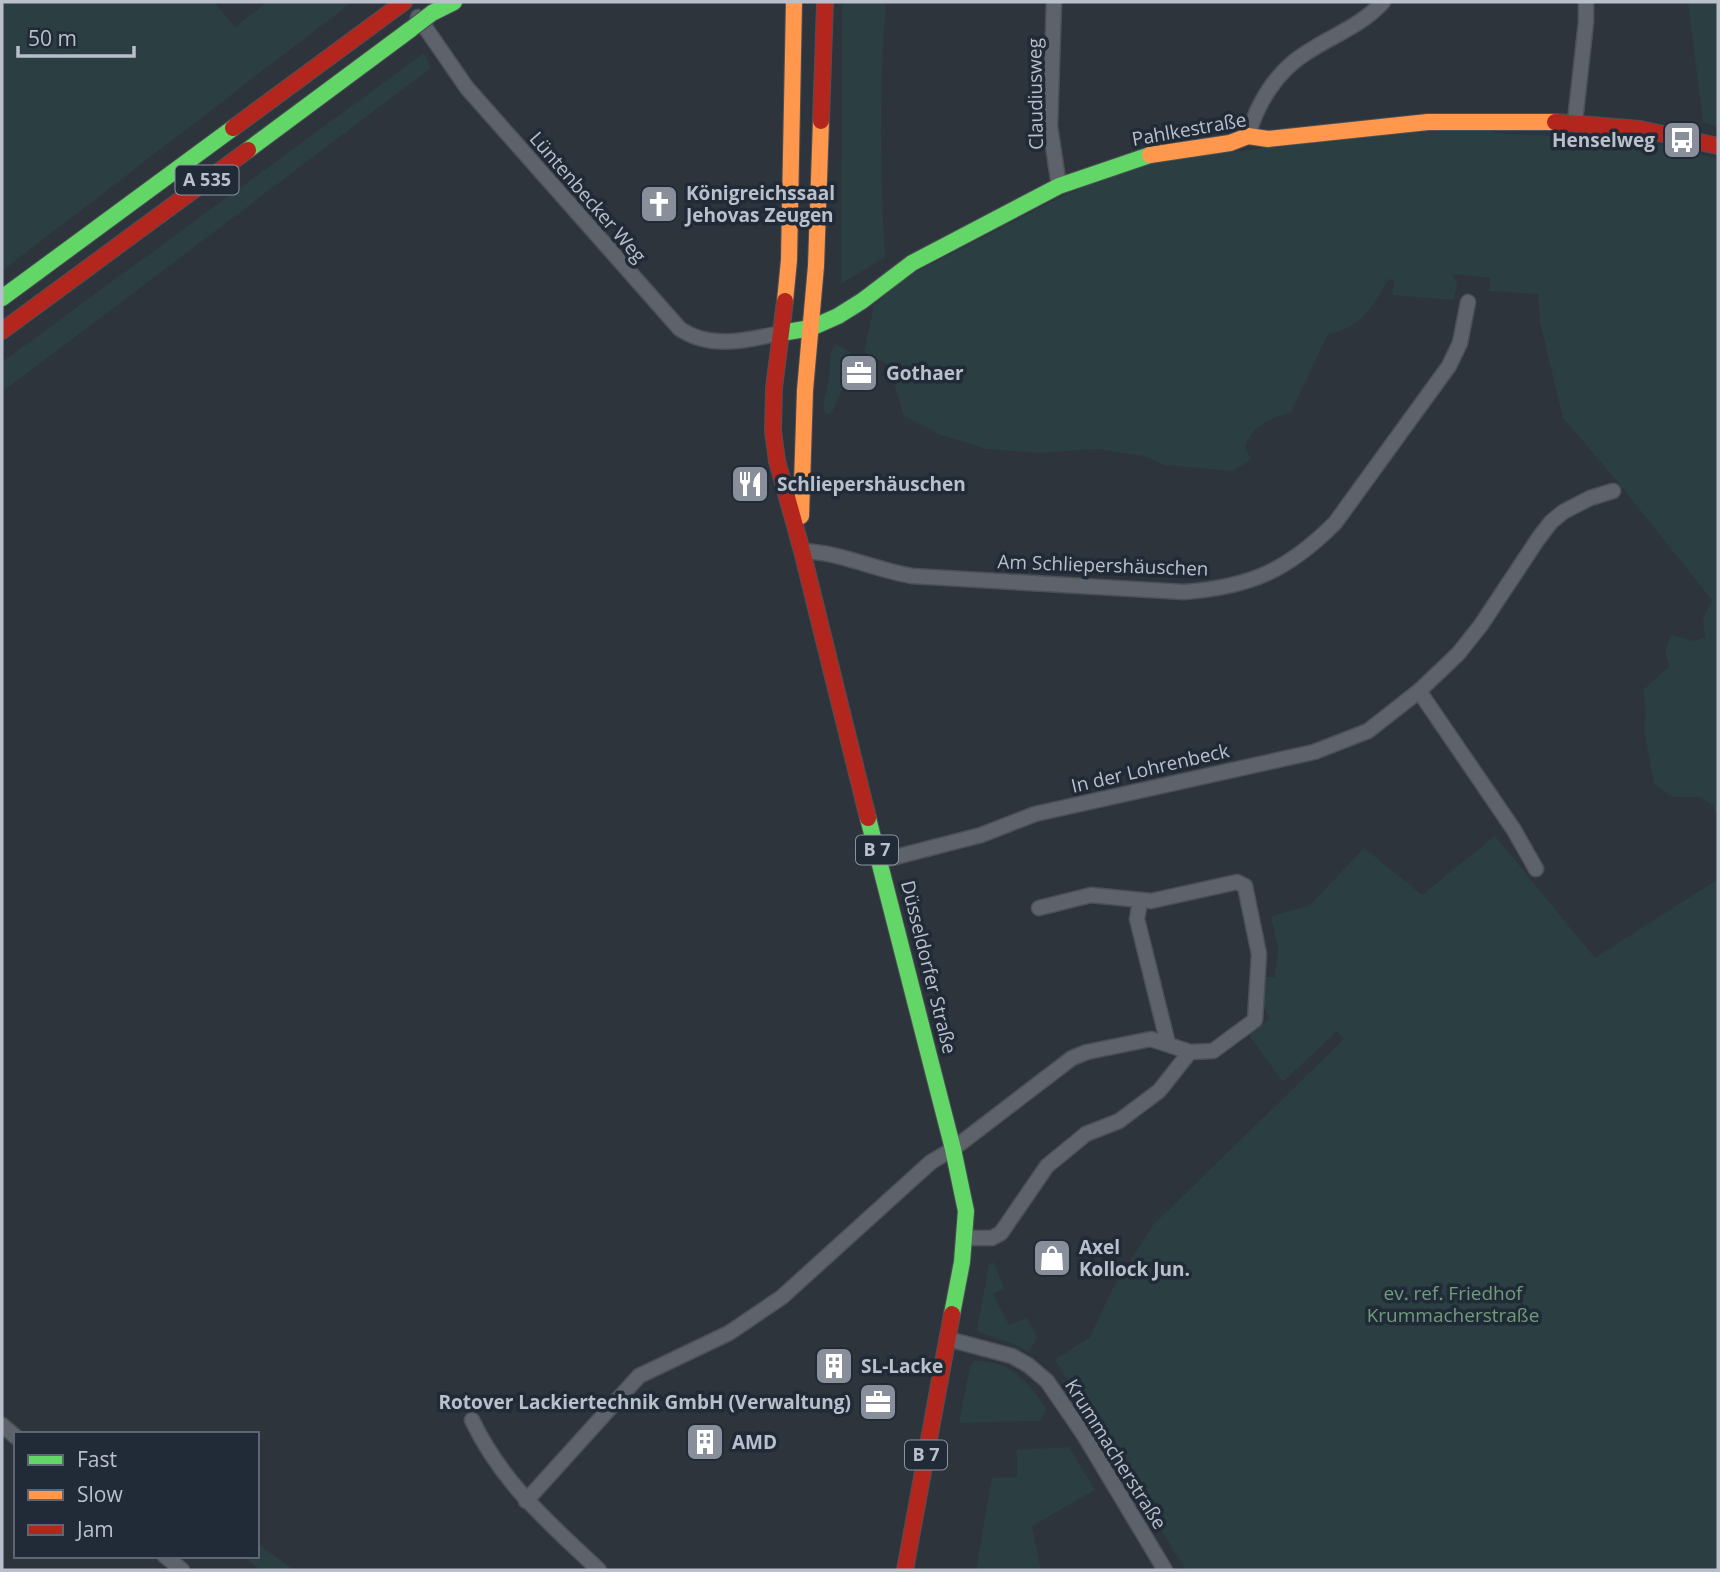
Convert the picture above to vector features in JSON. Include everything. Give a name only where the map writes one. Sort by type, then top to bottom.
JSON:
[{"type":"main road","name":"A 535","points":[[2,331],[448,2]]},
{"type":"main road","points":[[432,13],[454,2]]},
{"type":"main road","name":"Düsseldorfer Straße","points":[[794,2],[789,260],[776,363],[773,432],[782,478],[964,1191],[965,1238],[905,1570]]},
{"type":"main road","name":"Düsseldorfer Straße","points":[[802,551],[800,494],[806,374],[816,266],[825,2]]},
{"type":"main road","name":"A 535","points":[[2,298],[403,4]]},
{"type":"main road","name":"Pahlkestraße","points":[[811,328],[862,301],[912,263],[1059,186],[1144,156],[1230,143],[1248,136],[1268,139],[1417,122],[1456,121],[1575,121],[1648,130],[1718,146]]},
{"type":"main road","points":[[781,333],[811,328]]},
{"type":"street","name":"Claudiusweg","points":[[1054,2],[1050,126],[1059,186]]},
{"type":"street","points":[[1248,136],[1263,98],[1284,71],[1305,53],[1357,25],[1383,2]]},
{"type":"street","points":[[1575,121],[1586,2]]},
{"type":"street","name":"Lüntenbecker Weg","points":[[403,4],[467,88],[680,329],[693,338],[714,342],[781,333]]},
{"type":"street","name":"Am Schliepershäuschen","points":[[802,551],[822,552],[912,576],[1184,592],[1219,589],[1245,583],[1291,561],[1314,544],[1335,523],[1450,366],[1462,336],[1468,302]]},
{"type":"street","name":"In der Lohrenbeck","points":[[880,861],[981,835],[1035,814],[1314,752],[1368,731],[1419,691],[1458,654],[1551,522],[1563,512],[1590,498],[1613,491]]},
{"type":"street","points":[[1419,691],[1514,830],[1536,869]]},
{"type":"street","points":[[526,1501],[639,1376],[729,1333],[782,1297],[931,1162],[953,1149],[1072,1058],[1087,1052],[1148,1039],[1190,1052],[1213,1051],[1255,1020],[1259,954],[1245,886],[1237,882],[1152,901],[1091,895],[1039,908]]},
{"type":"street","points":[[1140,901],[1138,919],[1168,1044]]},
{"type":"street","points":[[965,1238],[992,1238],[1001,1233],[1047,1166],[1086,1134],[1119,1121],[1159,1091],[1190,1052]]},
{"type":"street","name":"Krummacherstraße","points":[[948,1339],[1012,1356],[1047,1381],[1084,1435],[1165,1570]]},
{"type":"street","points":[[472,1420],[493,1459],[526,1501],[599,1570]]},
{"type":"street","points":[[167,1558],[182,1570]]},
{"type":"green space","points":[[2,2],[214,2],[235,27],[267,2],[352,2],[2,271]]},
{"type":"green space","points":[[842,2],[886,2],[881,130],[885,257],[841,284]]},
{"type":"green space","points":[[1688,2],[1718,2],[1718,127],[1703,122]]},
{"type":"green space","points":[[424,53],[431,68],[2,392],[2,362]]},
{"type":"green space","points":[[1424,129],[1477,129],[1506,134],[1621,138],[1650,142],[1718,159],[1718,824],[1713,805],[1699,797],[1673,797],[1654,784],[1644,729],[1646,711],[1643,690],[1669,667],[1665,651],[1671,635],[1693,641],[1705,638],[1703,619],[1712,600],[1563,418],[1540,322],[1538,294],[1489,291],[1490,278],[1453,274],[1457,285],[1454,300],[1392,295],[1394,280],[1389,279],[1371,307],[1358,321],[1328,334],[1291,412],[1269,420],[1251,434],[1245,449],[1251,459],[1233,471],[1164,465],[1148,457],[1097,449],[1039,453],[987,449],[941,435],[904,416],[889,365],[864,352],[874,305],[907,277],[1059,198],[1111,175],[1165,159]]},
{"type":"green space","points":[[836,344],[850,352],[853,361],[832,412],[828,414],[823,411],[831,352]]},
{"type":"green space","name":"ev. ref. Friedhof Krummacherstraße","points":[[1495,836],[1595,958],[1718,879],[1718,1570],[1186,1570],[1055,1360],[1090,1337],[1112,1290],[1153,1225],[1344,1039],[1337,1031],[1283,1082],[1249,1035],[1270,1019],[1261,1002],[1264,977],[1275,977],[1278,947],[1271,916],[1309,906],[1364,848],[1422,895]]},
{"type":"green space","points":[[994,1262],[1004,1289],[993,1294],[1009,1325],[1027,1318],[1037,1338],[1029,1352],[977,1329],[989,1265]]},
{"type":"green space","points":[[974,1361],[998,1364],[1025,1382],[1047,1410],[1040,1421],[959,1423],[970,1366]]},
{"type":"green space","points":[[1069,1447],[1095,1490],[1032,1526],[1041,1570],[976,1570],[992,1478],[1017,1477],[1017,1450]]},
{"type":"green space","points":[[259,1544],[294,1570],[261,1570],[245,1558],[259,1558]]},
{"type":"traffic: fast","points":[[432,13],[454,2]]},
{"type":"traffic: fast","points":[[411,29],[432,13]]},
{"type":"traffic: fast","points":[[248,150],[411,29]]},
{"type":"traffic: fast","points":[[2,298],[233,128]]},
{"type":"traffic: fast","points":[[781,333],[811,328],[838,316],[912,263],[1059,186],[1150,155]]},
{"type":"traffic: fast","points":[[868,818],[953,1149],[966,1211],[962,1262],[952,1314]]},
{"type":"traffic: slow","points":[[785,301],[789,260],[794,2]]},
{"type":"traffic: slow","points":[[801,516],[805,390],[816,266],[821,121]]},
{"type":"traffic: slow","points":[[1150,155],[1230,143],[1248,136],[1268,139],[1428,122],[1555,122]]},
{"type":"traffic: jam","points":[[233,128],[404,2]]},
{"type":"traffic: jam","points":[[821,121],[825,2]]},
{"type":"traffic: jam","points":[[1555,122],[1640,129],[1718,146]]},
{"type":"traffic: jam","points":[[2,331],[248,150]]},
{"type":"traffic: jam","points":[[785,301],[774,388],[773,431],[777,461],[868,818]]},
{"type":"traffic: jam","points":[[905,1570],[952,1314]]},
{"type":"place","name":"Henselweg","points":[[1682,140]]},
{"type":"place","name":"Königreichssaal Jehovas Zeugen","points":[[659,204]]},
{"type":"place","name":"Gothaer","points":[[859,373]]},
{"type":"place","name":"Schliepershäuschen","points":[[750,484]]},
{"type":"place","name":"Axel Kollock Jun.","points":[[1052,1258]]},
{"type":"place","name":"SL-Lacke","points":[[834,1366]]},
{"type":"place","name":"Rotover Lackiertechnik GmbH (Verwaltung)","points":[[878,1402]]},
{"type":"place","name":"AMD","points":[[705,1442]]}]
